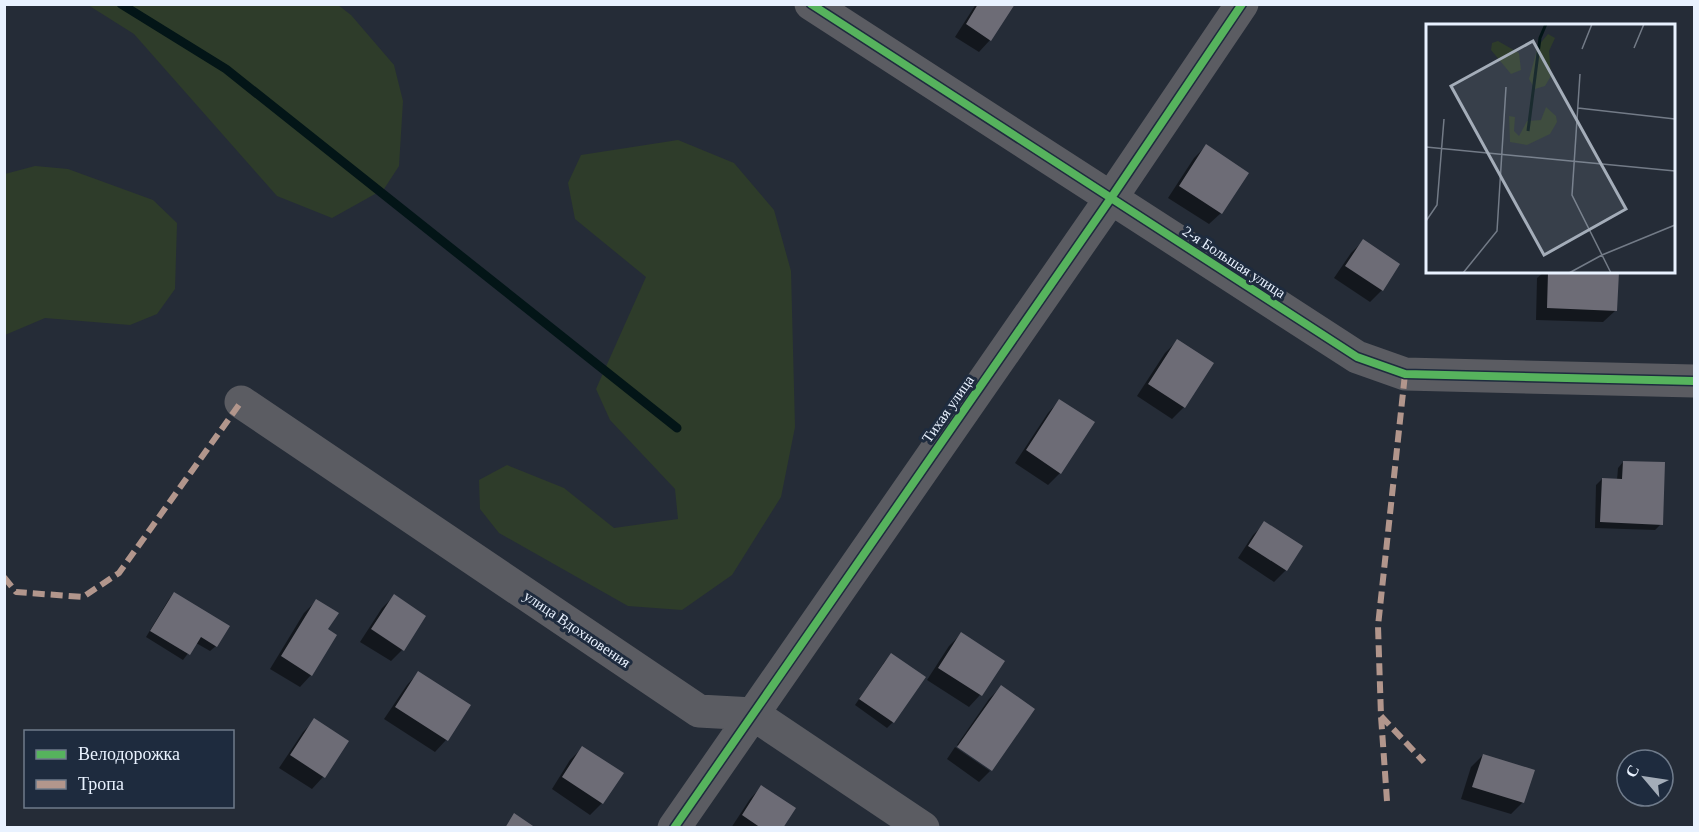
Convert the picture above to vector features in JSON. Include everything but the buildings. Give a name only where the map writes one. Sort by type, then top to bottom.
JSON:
[{"type":"street","name":"2-я Большая улица","points":[[811,4],[1357,357],[1405,374],[1695,381]]},
{"type":"street","name":"Тихая улица","points":[[674,828],[1111,198],[1242,4]]},
{"type":"street","name":"улица Вдохновения","points":[[241,402],[699,711],[753,714]]},
{"type":"street","points":[[753,714],[923,828]]},
{"type":"green space","points":[[88,5],[338,5],[351,15],[394,65],[403,101],[399,166],[384,189],[332,218],[277,196],[134,34]]},
{"type":"green space","points":[[678,140],[734,163],[774,210],[791,271],[795,427],[781,497],[732,575],[682,610],[628,606],[499,533],[480,509],[479,480],[507,465],[564,488],[614,528],[678,519],[675,489],[610,420],[596,389],[646,277],[575,219],[568,183],[581,155]]},
{"type":"green space","points":[[35,166],[68,169],[153,200],[177,223],[175,289],[157,314],[130,325],[45,318],[5,335],[5,174]]},
{"type":"waterway","points":[[121,4],[226,69],[677,428]]},
{"type":"marked path","points":[[1387,801],[1378,626],[1405,374]]},
{"type":"marked path","points":[[4,577],[16,592],[83,597],[119,573],[241,402]]},
{"type":"marked path","points":[[1381,716],[1424,762]]},
{"type":"cycle path","points":[[811,4],[1357,357],[1405,374],[1694,381]]},
{"type":"cycle path","points":[[674,828],[1111,198],[1242,4]]}]
